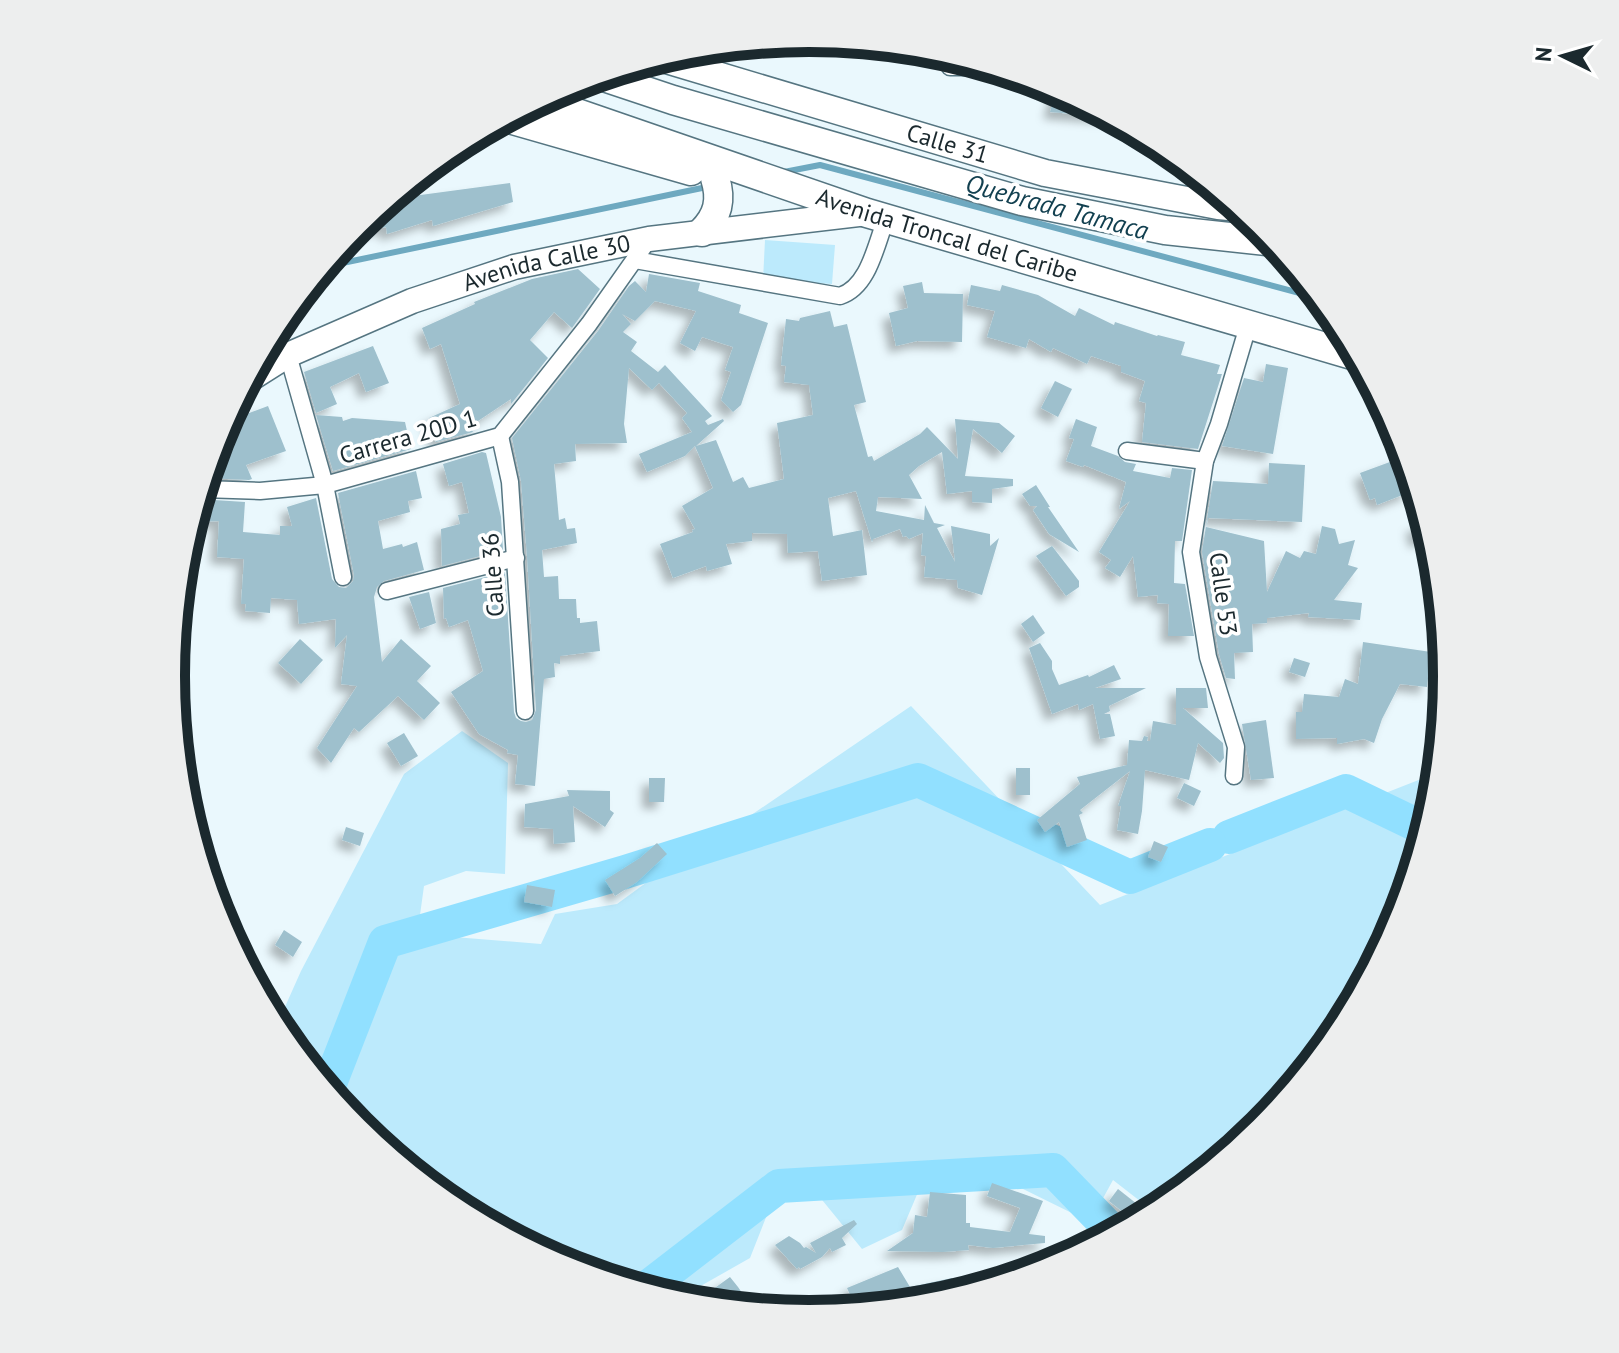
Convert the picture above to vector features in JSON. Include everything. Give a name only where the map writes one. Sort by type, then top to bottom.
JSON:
[{"type":"highway","points":[[619,82],[1022,201],[1165,230],[1256,240]]},
{"type":"highway","name":"Avenida Troncal del Caribe","points":[[557,106],[876,216],[1343,353]]},
{"type":"highway","points":[[521,122],[715,178],[876,216]]},
{"type":"highway","points":[[702,232],[711,224],[719,202],[715,178]]},
{"type":"main road","name":"Calle 31","points":[[683,65],[1045,173],[1219,206]]},
{"type":"main road","name":"Avenida Calle 30","points":[[266,369],[288,355],[412,301],[514,267],[649,239],[876,216]]},
{"type":"street","points":[[635,260],[840,296],[856,288],[868,267],[876,216]]},
{"type":"street","name":"Carrera 20D 1","points":[[214,489],[260,491],[325,485],[500,436],[589,324],[649,239]]},
{"type":"street","name":"Calle 53","points":[[1234,776],[1236,747],[1208,657],[1191,552],[1205,461],[1248,326]]},
{"type":"street","points":[[288,355],[325,485],[343,577]]},
{"type":"street","name":"Calle 36","points":[[500,436],[510,482],[525,711]]},
{"type":"street","points":[[1127,451],[1205,461]]},
{"type":"street","points":[[387,591],[516,558]]},
{"type":"shaded area","points":[[765,240],[835,245],[832,284],[763,280]]},
{"type":"shaded area","points":[[911,706],[1100,905],[1426,777],[1401,877],[1370,953],[1305,1057],[1251,1118],[1190,1172],[1138,1207],[1140,1201],[1113,1180],[1090,1222],[1019,1187],[924,1178],[902,1230],[862,1249],[801,1174],[776,1192],[750,1258],[694,1290],[648,1280],[609,1268],[533,1237],[429,1172],[368,1118],[340,1088],[283,1012],[404,774],[462,731],[508,763],[505,874],[466,871],[424,886],[420,915],[454,937],[541,944],[555,914],[617,904],[658,874],[706,857],[722,835]]},
{"type":"building","points":[[1053,102],[1083,115],[1050,112]]},
{"type":"building","points":[[510,183],[513,202],[433,226],[432,220],[387,234],[386,227],[374,229],[413,196]]},
{"type":"building","points":[[578,269],[600,289],[572,328],[554,312],[530,340],[548,358],[511,404],[511,399],[475,423],[477,428],[473,432],[436,442],[429,418],[460,404],[441,344],[430,349],[422,328],[474,302],[532,279]]},
{"type":"building","points":[[649,274],[700,283],[698,291],[741,305],[739,313],[768,323],[741,405],[733,412],[721,400],[731,372],[725,370],[733,347],[702,337],[695,351],[680,343],[696,311],[655,301],[635,321],[622,314],[631,324],[623,332],[637,342],[631,351],[658,372],[665,365],[712,416],[705,421],[708,425],[723,419],[696,446],[716,440],[733,482],[743,477],[749,488],[784,479],[777,423],[813,415],[809,385],[784,382],[786,366],[781,365],[786,319],[799,321],[800,318],[830,311],[834,327],[847,324],[866,402],[854,405],[868,457],[872,456],[874,461],[927,427],[958,459],[955,419],[999,423],[1015,436],[1002,453],[973,429],[965,476],[1013,479],[1013,486],[992,489],[992,503],[972,502],[972,491],[947,494],[942,452],[909,475],[922,499],[878,497],[876,511],[924,520],[925,505],[934,523],[945,525],[937,528],[955,562],[951,526],[990,534],[990,546],[999,538],[982,595],[958,588],[957,580],[924,577],[926,556],[921,555],[923,533],[909,539],[903,537],[900,529],[872,542],[856,491],[828,498],[833,536],[862,530],[867,575],[822,581],[818,551],[788,553],[787,534],[752,533],[752,541],[726,544],[732,564],[707,571],[706,566],[673,578],[660,544],[693,532],[695,529],[682,506],[713,488],[695,446],[685,456],[647,472],[639,454],[692,432],[682,418],[687,413],[659,383],[652,390],[629,368],[624,424],[627,443],[575,444],[576,461],[554,464],[559,520],[565,518],[567,529],[575,528],[577,543],[542,550],[544,577],[558,576],[559,599],[576,599],[580,623],[597,621],[600,651],[560,656],[560,664],[554,663],[555,677],[544,679],[535,786],[515,784],[518,755],[507,753],[508,750],[479,734],[451,692],[483,671],[468,620],[449,627],[444,619],[443,588],[505,572],[514,712],[521,721],[532,720],[536,710],[527,556],[521,481],[512,438],[598,331],[629,286],[635,281],[646,292]]},
{"type":"building","points":[[922,282],[924,293],[963,294],[962,342],[917,341],[896,346],[889,313],[908,308],[903,286]]},
{"type":"building","points":[[971,285],[1000,291],[1002,285],[1038,295],[1075,316],[1079,308],[1114,325],[1115,322],[1185,342],[1181,355],[1220,365],[1217,374],[1222,374],[1198,449],[1142,442],[1146,403],[1139,401],[1145,381],[1121,372],[1121,366],[1091,356],[1087,364],[1053,348],[1051,352],[1029,339],[1026,348],[987,337],[995,311],[967,305]]},
{"type":"building","points":[[373,346],[389,383],[366,392],[359,373],[330,387],[337,404],[316,413],[304,372]]},
{"type":"building","points":[[1266,364],[1288,368],[1273,454],[1222,446],[1244,378],[1263,382]]},
{"type":"building","points":[[1055,381],[1072,389],[1058,417],[1041,408]]},
{"type":"building","points":[[268,406],[286,451],[246,465],[252,479],[217,479],[233,438],[242,415]]},
{"type":"building","points":[[316,415],[342,417],[343,421],[352,418],[405,422],[411,449],[333,471]]},
{"type":"building","points":[[1076,419],[1097,427],[1091,446],[1136,464],[1133,471],[1170,478],[1172,468],[1192,470],[1182,541],[1175,541],[1174,583],[1185,584],[1194,636],[1168,636],[1169,604],[1157,603],[1158,595],[1138,597],[1133,556],[1120,577],[1105,568],[1111,560],[1099,552],[1130,501],[1119,509],[1126,482],[1066,461],[1074,439],[1069,438]]},
{"type":"building","points":[[486,453],[501,517],[503,550],[442,566],[441,529],[460,524],[458,515],[469,513],[462,482],[449,486],[443,464]]},
{"type":"building","points":[[1395,460],[1406,493],[1377,505],[1375,498],[1370,500],[1360,473]]},
{"type":"building","points":[[1269,463],[1305,465],[1302,522],[1208,518],[1206,527],[1264,541],[1267,592],[1286,551],[1300,558],[1304,551],[1316,554],[1322,526],[1335,529],[1339,544],[1355,540],[1348,565],[1358,568],[1334,600],[1362,603],[1360,620],[1308,617],[1309,613],[1267,618],[1267,623],[1252,624],[1253,652],[1234,653],[1235,679],[1226,678],[1202,552],[1213,481],[1268,484]]},
{"type":"building","points":[[416,471],[422,498],[408,501],[410,512],[378,521],[383,549],[417,542],[424,570],[384,581],[377,587],[374,597],[382,662],[401,639],[431,666],[417,681],[440,703],[424,720],[398,696],[359,732],[354,728],[331,763],[317,748],[357,686],[341,684],[347,635],[335,648],[336,619],[299,624],[297,600],[271,598],[270,613],[245,611],[246,604],[241,604],[244,559],[217,557],[219,521],[205,522],[211,500],[245,502],[243,532],[280,535],[280,526],[292,526],[287,507],[316,498],[332,579],[339,587],[346,588],[354,575],[338,493]]},
{"type":"building","points":[[1036,485],[1079,552],[1049,534],[1033,510],[1037,506],[1030,506],[1022,494]]},
{"type":"building","points":[[1415,525],[1419,540],[1416,541],[1412,526]]},
{"type":"building","points":[[1052,546],[1079,581],[1079,587],[1066,596],[1036,556]]},
{"type":"building","points":[[429,592],[436,623],[420,629],[409,597]]},
{"type":"building","points":[[1033,615],[1045,633],[1033,642],[1021,624]]},
{"type":"building","points":[[300,639],[323,660],[301,684],[278,663]]},
{"type":"building","points":[[1363,642],[1431,652],[1427,687],[1400,684],[1374,743],[1364,739],[1337,744],[1337,738],[1296,739],[1296,712],[1302,712],[1304,694],[1339,697],[1345,679],[1358,684]]},
{"type":"building","points":[[1040,643],[1052,661],[1059,685],[1089,677],[1114,665],[1121,679],[1095,688],[1146,688],[1109,706],[1110,711],[1104,714],[1110,714],[1115,736],[1100,739],[1093,704],[1079,710],[1078,704],[1052,714],[1029,648]]},
{"type":"building","points":[[1294,658],[1310,663],[1305,677],[1289,672]]},
{"type":"building","points":[[1176,688],[1206,688],[1208,708],[1183,708],[1223,743],[1224,758],[1220,763],[1198,743],[1189,780],[1145,770],[1138,834],[1117,830],[1121,806],[1118,806],[1130,771],[1080,810],[1087,840],[1067,847],[1059,822],[1045,832],[1037,820],[1080,784],[1077,777],[1127,765],[1129,740],[1142,741],[1144,736],[1150,741],[1153,721],[1176,725]]},
{"type":"building","points":[[1266,720],[1274,778],[1251,780],[1242,724]]},
{"type":"building","points":[[404,733],[418,756],[401,766],[387,743]]},
{"type":"building","points":[[1016,768],[1030,768],[1030,795],[1016,795]]},
{"type":"building","points":[[649,778],[665,778],[664,802],[649,802]]},
{"type":"building","points":[[1184,783],[1201,791],[1194,806],[1177,798]]},
{"type":"building","points":[[567,790],[610,791],[610,810],[614,813],[605,827],[573,806],[575,842],[554,844],[553,829],[524,827],[525,804],[569,796]]},
{"type":"building","points":[[346,827],[364,833],[360,846],[342,840]]},
{"type":"building","points":[[1154,841],[1168,847],[1161,862],[1148,857]]},
{"type":"building","points":[[657,843],[667,854],[637,882],[615,896],[605,880]]},
{"type":"building","points":[[527,885],[555,890],[552,907],[524,902]]},
{"type":"building","points":[[284,930],[302,942],[293,957],[275,945]]},
{"type":"building","points":[[992,1183],[1043,1201],[1029,1234],[1045,1236],[1045,1243],[993,1248],[968,1245],[969,1250],[943,1252],[887,1251],[913,1233],[915,1215],[927,1217],[930,1192],[966,1195],[966,1223],[970,1223],[970,1227],[1010,1232],[1020,1208],[987,1196]]},
{"type":"building","points":[[1118,1189],[1137,1204],[1126,1214],[1109,1201]]},
{"type":"building","points":[[854,1220],[857,1224],[842,1238],[846,1245],[832,1252],[830,1248],[822,1257],[800,1269],[775,1245],[789,1236],[816,1253],[810,1243]]},
{"type":"building","points":[[1023,1263],[998,1272],[999,1268]]},
{"type":"building","points":[[898,1267],[910,1287],[952,1278],[953,1284],[852,1300],[847,1288]]},
{"type":"building","points":[[730,1277],[745,1298],[712,1293]]},
{"type":"waterway","name":"Quebrada Tamaca","points":[[784,172],[820,165],[1303,294]]},
{"type":"waterway","name":"Quebrada Tamaca","points":[[342,263],[702,188]]},
{"type":"waterway","points":[[332,1078],[385,942],[625,872],[918,780],[1130,877],[1210,845]]},
{"type":"waterway","points":[[1229,837],[1346,791],[1416,825]]},
{"type":"waterway","points":[[655,1282],[779,1186],[1053,1170],[1107,1225]]}]
